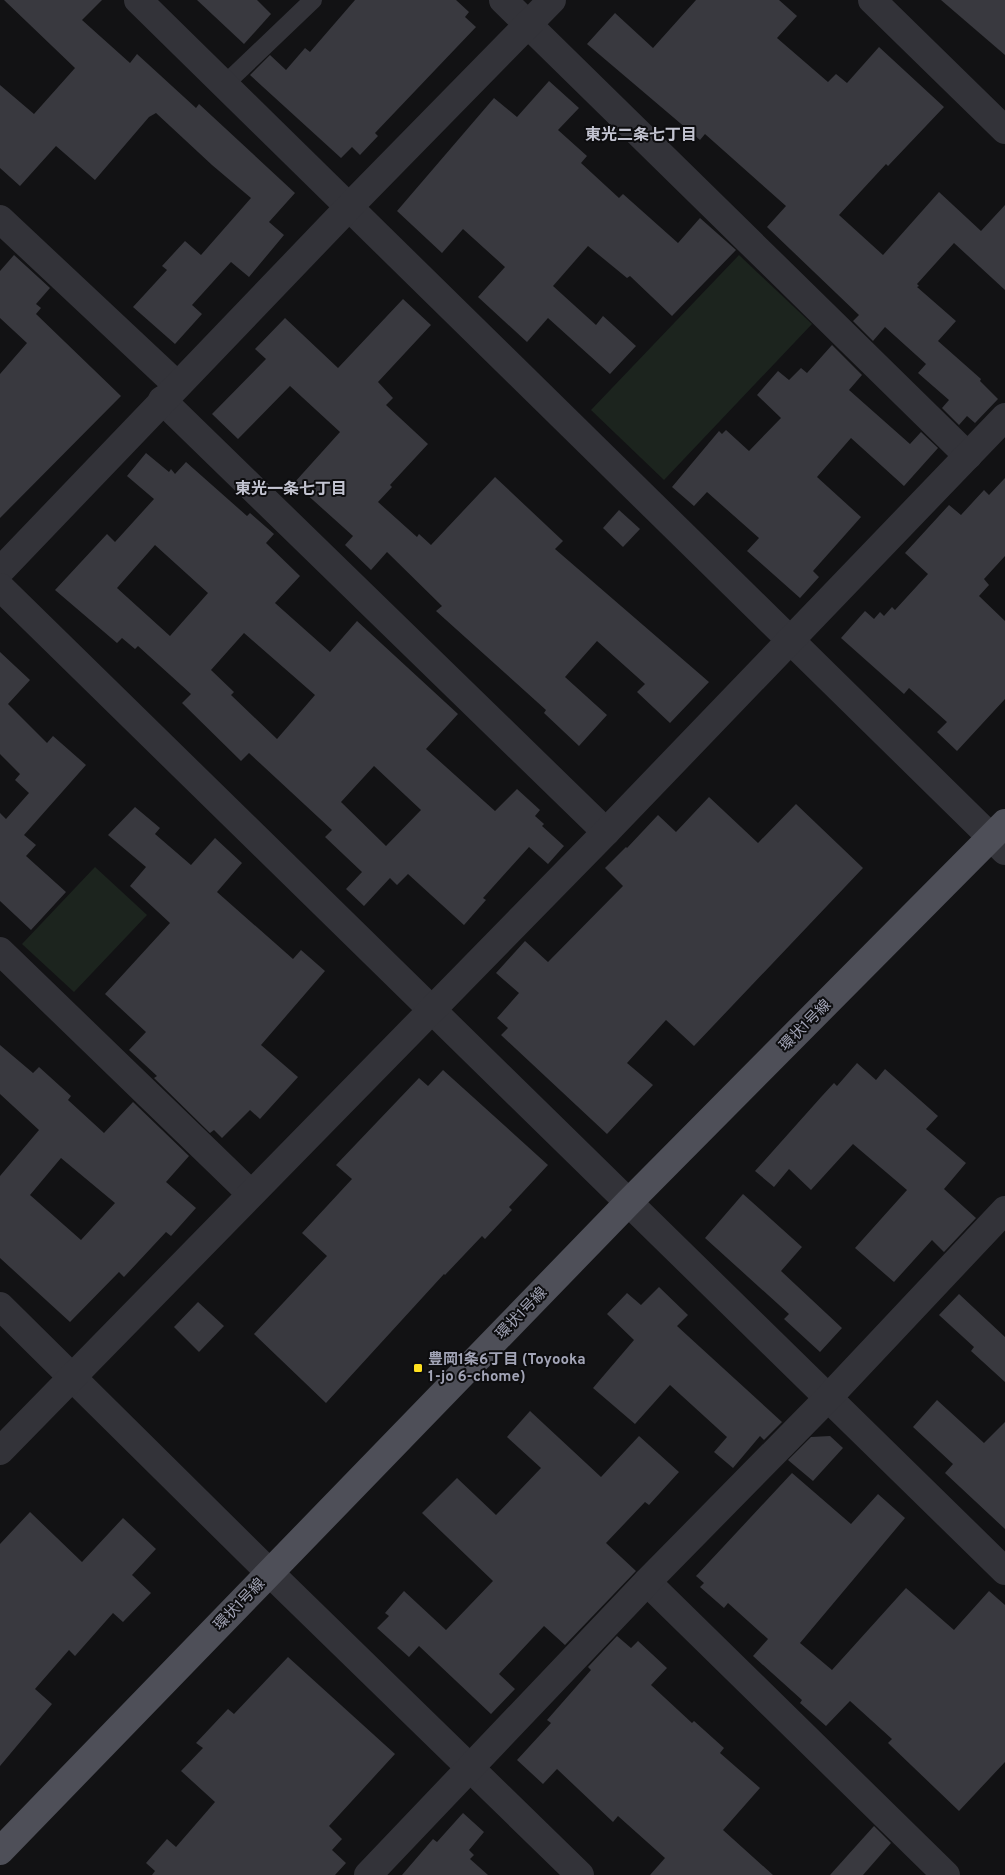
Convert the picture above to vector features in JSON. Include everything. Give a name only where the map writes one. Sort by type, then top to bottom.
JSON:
[{"type":"main road","name":"環状1号線","points":[[0,1851],[628,1203],[1001,837]]},
{"type":"street","points":[[138,0],[791,641],[1001,837]]},
{"type":"street","points":[[503,0],[968,456]]},
{"type":"street","points":[[0,571],[170,392],[552,0]]},
{"type":"street","points":[[872,0],[1005,130]]},
{"type":"street","points":[[0,219],[606,832]]},
{"type":"street","points":[[0,1451],[250,1194],[433,1010],[1005,418]]},
{"type":"street","points":[[0,588],[1005,1571]]},
{"type":"street","points":[[0,951],[250,1194]]},
{"type":"street","points":[[368,1875],[472,1769],[647,1582],[828,1398],[1005,1210]]},
{"type":"street","points":[[0,1306],[270,1573],[580,1875]]},
{"type":"street","points":[[647,1582],[946,1875]]},
{"type":"lane","points":[[224,86],[314,0]]},
{"type":"shaded area","points":[[739,255],[812,324],[664,480],[591,410]]},
{"type":"shaded area","points":[[95,867],[147,915],[74,992],[22,944]]},
{"type":"building","points":[[4,0],[102,0],[82,20],[130,63],[137,54],[196,108],[199,104],[295,193],[269,222],[284,235],[249,277],[231,262],[192,305],[202,314],[175,344],[133,307],[167,270],[162,266],[185,241],[201,255],[251,198],[156,113],[149,117],[95,180],[56,146],[20,186],[0,168],[0,85],[34,114],[75,68]]},
{"type":"building","points":[[197,0],[257,0],[271,14],[244,44]]},
{"type":"building","points":[[355,0],[456,0],[469,12],[465,17],[476,27],[375,133],[378,136],[360,155],[352,147],[341,158],[250,75],[270,55],[286,70],[305,48],[310,52]]},
{"type":"building","points":[[696,0],[779,0],[797,16],[777,38],[828,82],[836,74],[847,83],[879,47],[944,107],[888,166],[886,164],[839,215],[883,255],[939,192],[981,231],[1005,205],[1005,290],[954,243],[917,284],[919,286],[917,287],[956,321],[938,341],[981,379],[980,381],[998,399],[975,423],[967,416],[959,425],[942,408],[949,400],[918,373],[926,364],[885,327],[873,341],[853,321],[859,315],[767,227],[786,206],[705,134],[700,140],[587,44],[615,13],[653,48]]},
{"type":"building","points":[[941,0],[1005,0],[1005,55]]},
{"type":"building","points":[[549,81],[579,108],[558,130],[587,156],[581,163],[619,198],[623,194],[678,243],[700,218],[736,250],[672,316],[630,276],[627,278],[588,246],[553,286],[596,325],[603,316],[636,346],[610,374],[548,318],[527,342],[478,297],[505,267],[463,229],[442,253],[397,211],[494,98],[517,117]]},
{"type":"building","points":[[14,255],[50,288],[36,304],[41,308],[36,314],[121,396],[0,518],[0,374],[27,343],[0,318],[0,271]]},
{"type":"building","points":[[403,299],[431,325],[378,382],[393,398],[386,405],[428,444],[390,485],[392,487],[378,502],[417,537],[419,534],[431,545],[495,477],[563,541],[555,549],[709,682],[670,723],[637,692],[645,684],[597,641],[565,677],[607,715],[579,746],[544,713],[546,710],[436,611],[442,606],[387,552],[371,570],[345,545],[353,536],[294,483],[340,432],[290,386],[238,439],[212,414],[266,359],[255,349],[285,318],[338,368]]},
{"type":"building","points":[[832,345],[862,375],[849,390],[910,444],[921,432],[938,448],[904,486],[851,438],[817,477],[861,517],[813,571],[819,577],[800,598],[747,551],[759,538],[707,492],[694,506],[672,487],[719,431],[722,434],[726,430],[749,451],[781,418],[757,395],[778,371],[789,380],[801,368],[807,373]]},
{"type":"building","points":[[146,453],[169,472],[171,469],[175,474],[186,462],[247,516],[250,513],[274,534],[266,543],[300,576],[275,603],[330,652],[357,621],[458,714],[426,749],[495,811],[517,789],[540,810],[535,816],[544,824],[542,826],[564,846],[548,864],[529,847],[483,898],[486,900],[464,925],[408,874],[397,885],[390,878],[364,906],[346,889],[362,872],[325,837],[332,830],[249,753],[241,761],[182,703],[191,694],[138,646],[135,649],[122,638],[117,643],[55,590],[107,534],[115,542],[154,499],[127,476]],"holes":[[[155,545],[208,593],[170,636],[117,588]],[[244,633],[315,695],[277,739],[231,695],[234,692],[211,670]],[[374,766],[421,810],[386,846],[341,802]]]},
{"type":"building","points":[[1005,478],[1005,556],[984,579],[989,585],[979,596],[1005,621],[1005,699],[957,751],[937,732],[947,722],[909,688],[904,694],[841,638],[865,611],[874,619],[880,612],[884,616],[892,607],[895,610],[928,574],[905,553],[949,505],[961,515],[984,490],[989,495]]},
{"type":"building","points":[[619,510],[640,529],[623,547],[603,528]]},
{"type":"building","points":[[0,652],[30,680],[8,704],[47,743],[53,736],[86,765],[24,835],[36,845],[26,856],[66,892],[31,930],[0,901],[0,813],[6,819],[29,793],[15,780],[20,774],[0,754]]},
{"type":"building","points":[[709,797],[758,843],[796,804],[863,868],[694,1046],[666,1020],[627,1063],[653,1085],[607,1134],[501,1035],[508,1028],[497,1018],[519,993],[496,973],[525,941],[548,962],[623,886],[605,868],[658,815],[676,832]]},
{"type":"building","points":[[135,807],[160,828],[155,834],[191,865],[215,838],[242,863],[217,892],[293,959],[301,950],[325,971],[261,1045],[298,1077],[260,1119],[250,1110],[222,1138],[214,1130],[210,1133],[154,1078],[157,1076],[129,1050],[146,1032],[105,994],[170,923],[130,886],[146,867],[108,835]]},
{"type":"building","points":[[0,1045],[33,1073],[39,1067],[71,1096],[68,1100],[104,1133],[133,1102],[189,1156],[166,1182],[196,1208],[171,1236],[166,1232],[124,1277],[119,1272],[70,1322],[0,1258],[0,1176],[39,1130],[0,1094]],"holes":[[[61,1158],[115,1203],[81,1240],[30,1195]]]},
{"type":"building","points":[[857,1063],[876,1080],[885,1069],[938,1116],[926,1129],[966,1163],[944,1189],[976,1218],[944,1252],[932,1240],[894,1282],[855,1248],[907,1190],[853,1144],[811,1190],[789,1169],[774,1187],[755,1171],[834,1083],[837,1086]]},
{"type":"building","points":[[443,1070],[548,1165],[509,1207],[512,1210],[485,1239],[482,1236],[444,1274],[326,1403],[254,1334],[327,1256],[302,1233],[352,1179],[336,1165],[419,1078],[428,1086]]},
{"type":"building","points":[[743,1194],[802,1247],[781,1271],[842,1328],[820,1352],[784,1319],[789,1314],[705,1238]]},
{"type":"building","points":[[659,1287],[688,1315],[677,1326],[782,1422],[764,1440],[760,1436],[733,1468],[714,1452],[727,1437],[670,1385],[635,1424],[593,1388],[634,1340],[607,1314],[627,1293],[641,1305]]},
{"type":"building","points":[[959,1294],[1005,1337],[1005,1382],[971,1351],[974,1347],[939,1315]]},
{"type":"building","points":[[198,1302],[224,1326],[199,1352],[174,1327]]},
{"type":"building","points":[[937,1400],[984,1443],[1005,1422],[1005,1529],[945,1473],[953,1464],[913,1427]]},
{"type":"building","points":[[530,1411],[601,1477],[639,1436],[679,1472],[649,1505],[645,1502],[606,1543],[636,1571],[565,1645],[544,1626],[499,1674],[515,1689],[491,1714],[419,1646],[409,1657],[377,1628],[389,1616],[385,1613],[404,1591],[446,1630],[493,1581],[422,1513],[457,1478],[496,1515],[541,1468],[507,1437]]},
{"type":"building","points":[[830,1436],[843,1448],[813,1481],[788,1460],[811,1437]]},
{"type":"building","points":[[792,1473],[851,1524],[878,1494],[905,1518],[800,1643],[832,1670],[906,1588],[954,1630],[989,1591],[1005,1605],[1005,1762],[959,1811],[888,1743],[892,1739],[850,1701],[826,1726],[800,1703],[802,1700],[753,1656],[768,1639],[728,1603],[724,1608],[700,1587],[704,1583],[696,1576]]},
{"type":"building","points":[[30,1512],[82,1562],[123,1518],[156,1549],[132,1575],[151,1593],[123,1622],[113,1613],[75,1656],[69,1650],[35,1689],[52,1704],[0,1766],[0,1544]]},
{"type":"building","points":[[617,1636],[631,1648],[638,1641],[667,1668],[651,1685],[692,1723],[694,1721],[724,1748],[720,1753],[760,1788],[723,1830],[773,1875],[650,1875],[665,1858],[618,1816],[613,1822],[557,1769],[543,1784],[517,1760],[551,1723],[547,1720],[591,1670],[588,1667]]},
{"type":"building","points":[[288,1657],[395,1754],[329,1826],[342,1839],[332,1850],[346,1863],[335,1875],[152,1875],[155,1871],[146,1863],[167,1839],[176,1847],[215,1802],[181,1771],[203,1748],[196,1743],[228,1709],[234,1714]]},
{"type":"building","points":[[463,1813],[484,1832],[469,1850],[474,1855],[470,1859],[488,1875],[402,1875],[433,1839],[437,1842]]},
{"type":"building","points":[[874,1826],[891,1843],[863,1875],[830,1875]]},
{"type":"place","name":"豊岡1条6丁目 (Toyooka 1-jo 6-chome)","points":[[418,1368]]},
{"type":"district","name":"東光二条七丁目","points":[[641,134]]},
{"type":"district","name":"東光一条七丁目","points":[[291,488]]}]
